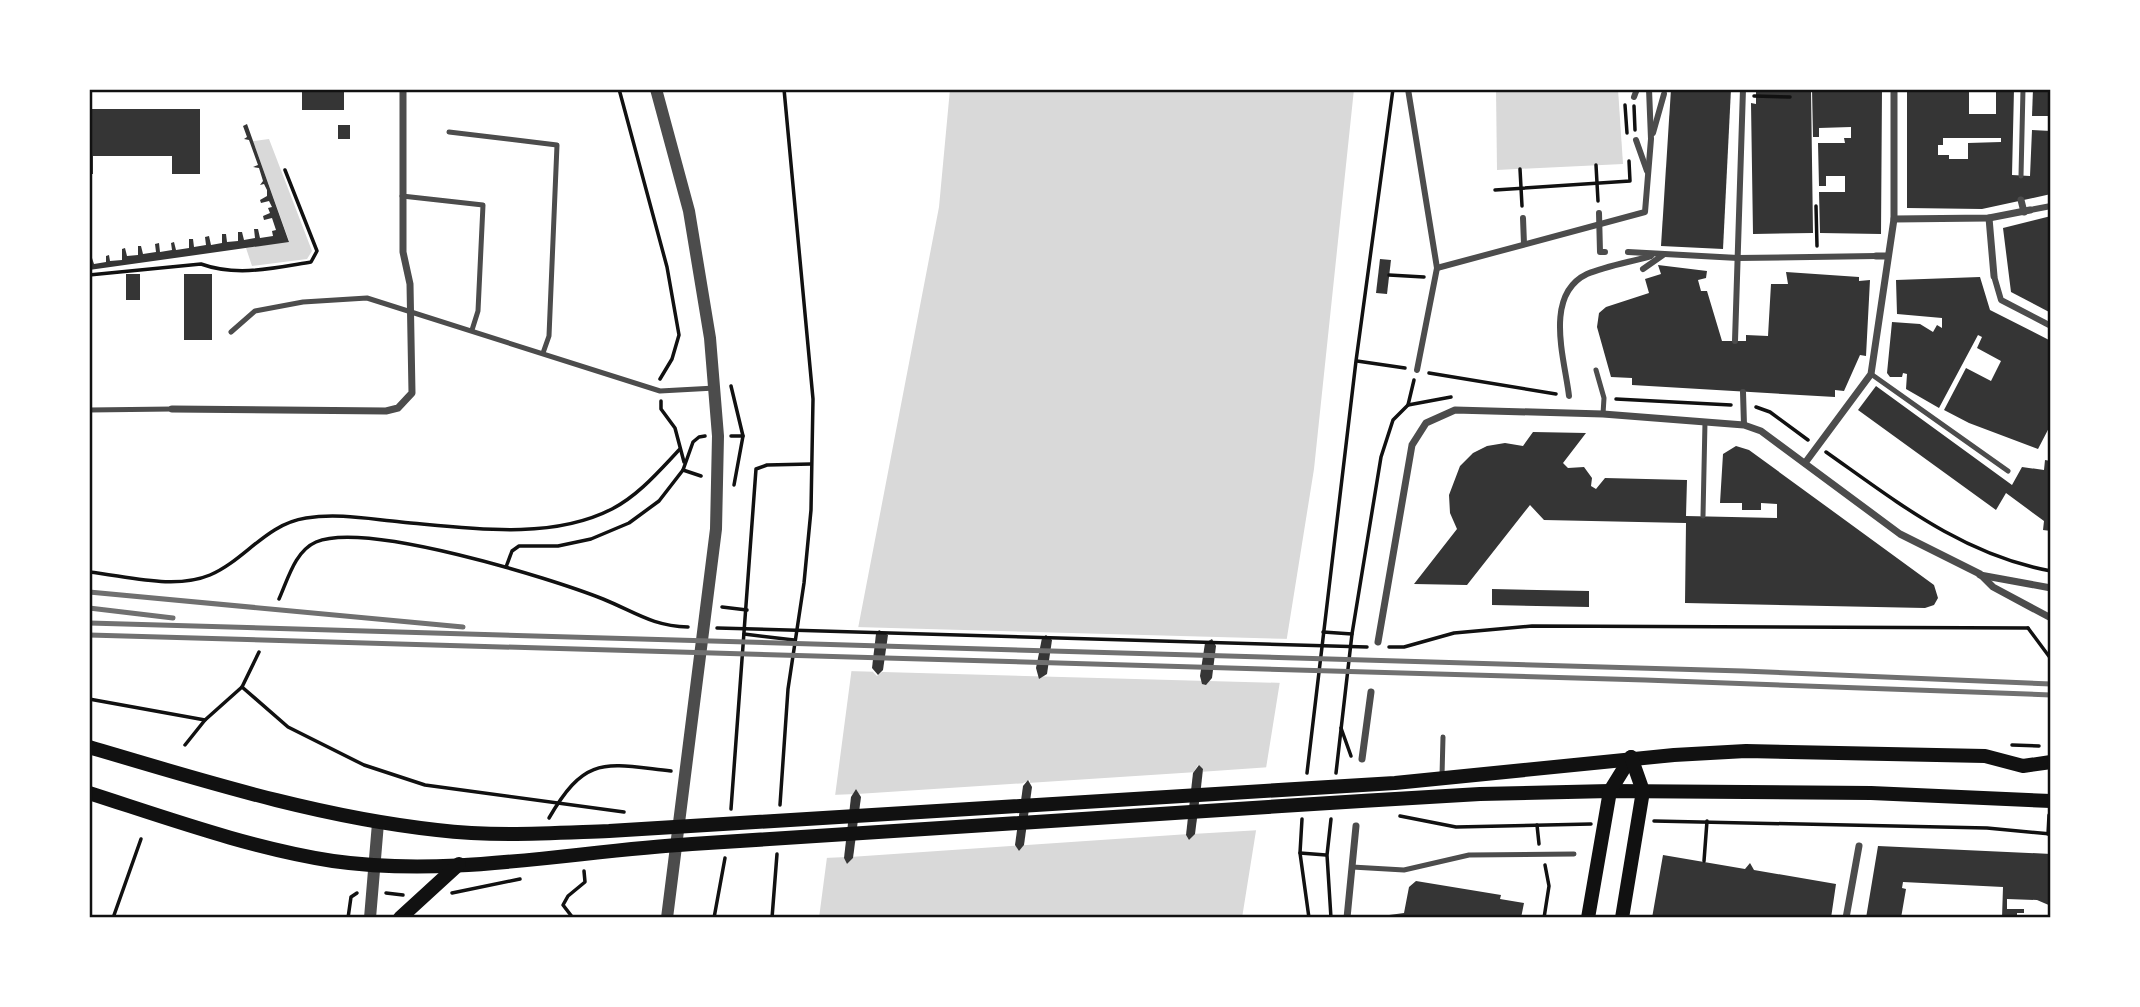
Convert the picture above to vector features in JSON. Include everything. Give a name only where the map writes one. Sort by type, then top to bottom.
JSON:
[{"type":"main road","points":[[89,747],[259,797],[378,823],[496,834],[660,828],[1395,783],[1631,757],[1746,751],[1984,756],[2023,766],[2051,762]]},
{"type":"main road","points":[[1588,918],[1610,791],[1631,757]]},
{"type":"main road","points":[[1622,918],[1643,791],[1631,757]]},
{"type":"main road","points":[[89,793],[244,843],[333,860],[373,864],[459,864],[658,846],[1394,799],[1643,791],[1871,793],[2051,801]]},
{"type":"main road","points":[[400,918],[459,864]]},
{"type":"street","points":[[172,409],[386,411],[398,408],[412,393],[411,312],[403,252],[404,89]]},
{"type":"street","points":[[656,89],[688,211],[710,338],[718,436],[716,529],[708,606],[667,918]]},
{"type":"street","points":[[1408,89],[1437,268],[1417,370]]},
{"type":"street","points":[[1634,97],[1637,89]]},
{"type":"street","points":[[1437,268],[1645,212],[1651,139],[1649,89]]},
{"type":"street","points":[[1735,341],[1743,89]]},
{"type":"street","points":[[1805,463],[1871,374],[1879,329],[1882,280],[1894,219],[1894,89]]},
{"type":"street","points":[[1651,139],[1664,94]]},
{"type":"street","points":[[1632,141],[1648,176]]},
{"type":"street","points":[[2021,200],[2027,211]]},
{"type":"street","points":[[1894,219],[1989,218],[2051,206]]},
{"type":"street","points":[[1599,214],[1600,252],[1605,252]]},
{"type":"street","points":[[1522,218],[1524,244]]},
{"type":"street","points":[[1989,218],[1994,276],[2001,300],[2051,326]]},
{"type":"street","points":[[1628,252],[1738,258],[1887,256]]},
{"type":"street","points":[[1643,269],[1660,255]]},
{"type":"street","points":[[1569,396],[1559,319],[1566,294],[1585,275],[1660,255]]},
{"type":"street","points":[[1743,391],[1744,425]]},
{"type":"street","points":[[1376,644],[1412,445],[1426,423],[1455,410],[1604,414],[1744,425],[1761,431],[1900,534],[1980,575],[1993,587],[2051,618]]},
{"type":"street","points":[[1980,575],[2051,589]]},
{"type":"street","points":[[1362,759],[1371,692]]},
{"type":"street","points":[[370,918],[378,823]]},
{"type":"street","points":[[1347,918],[1356,827]]},
{"type":"street","points":[[1846,918],[1859,846]]},
{"type":"lane","points":[[2021,176],[2023,89]]},
{"type":"lane","points":[[449,132],[557,145],[549,337],[543,353]]},
{"type":"lane","points":[[402,196],[483,205],[478,311],[472,330]]},
{"type":"lane","points":[[231,332],[255,310],[303,302],[367,298],[660,391],[715,388]]},
{"type":"lane","points":[[1596,370],[1604,398],[1604,414]]},
{"type":"lane","points":[[1871,374],[2008,471]]},
{"type":"lane","points":[[89,410],[172,409]]},
{"type":"lane","points":[[1703,516],[1705,422]]},
{"type":"lane","points":[[1442,779],[1443,737]]},
{"type":"lane","points":[[1352,867],[1404,870],[1469,855],[1574,854]]},
{"type":"path","points":[[619,89],[667,267],[679,335],[672,359],[660,375],[660,391],[661,409],[675,428],[684,462]]},
{"type":"path","points":[[780,814],[794,640],[804,583],[813,399],[784,89]]},
{"type":"path","points":[[1307,776],[1356,361],[1393,89]]},
{"type":"path","points":[[1756,96],[1790,97]]},
{"type":"path","points":[[1625,99],[1626,118],[1632,141]]},
{"type":"path","points":[[1626,118],[1634,118]]},
{"type":"path","points":[[1495,190],[1630,181],[1629,152]]},
{"type":"path","points":[[1596,165],[1599,214]]},
{"type":"path","points":[[1520,169],[1522,218]]},
{"type":"path","points":[[89,275],[201,264],[218,270],[253,271],[311,262],[317,251],[285,170]]},
{"type":"path","points":[[1816,206],[1817,255]]},
{"type":"path","points":[[1389,275],[1426,277]]},
{"type":"path","points":[[1356,361],[1569,396]]},
{"type":"path","points":[[1335,778],[1352,634],[1381,457],[1393,420],[1408,405],[1417,370]]},
{"type":"path","points":[[506,567],[512,551],[519,546],[558,546],[591,539],[629,523],[659,501],[683,470],[693,442],[699,437],[718,436]]},
{"type":"path","points":[[1817,446],[1918,518],[1963,543],[2008,561],[2051,571]]},
{"type":"path","points":[[89,572],[182,583],[212,574],[270,531],[302,519],[333,515],[471,529],[561,524],[589,518],[622,502],[680,449]]},
{"type":"path","points":[[731,815],[756,469],[767,465],[811,464]]},
{"type":"path","points":[[279,599],[299,555],[317,542],[351,537],[418,546],[506,567],[603,599],[663,626]]},
{"type":"path","points":[[708,606],[747,610]]},
{"type":"path","points":[[1387,647],[1405,647],[1454,633],[1532,626],[2028,628],[2051,659]]},
{"type":"path","points":[[732,628],[1376,644]]},
{"type":"path","points":[[1323,632],[1352,634]]},
{"type":"path","points":[[744,634],[794,640]]},
{"type":"path","points":[[186,745],[205,720],[242,687],[259,652]]},
{"type":"path","points":[[242,687],[288,727],[364,765],[425,785],[626,813]]},
{"type":"path","points":[[89,699],[205,720]]},
{"type":"path","points":[[1341,726],[1346,743]]},
{"type":"path","points":[[548,821],[577,778],[594,767],[617,765],[687,772]]},
{"type":"path","points":[[1303,815],[1300,853],[1309,918]]},
{"type":"path","points":[[1392,815],[1456,827],[1604,823]]},
{"type":"path","points":[[1331,817],[1326,855],[1331,918]]},
{"type":"path","points":[[1639,821],[1973,828],[2050,834]]},
{"type":"path","points":[[1704,862],[1707,821]]},
{"type":"path","points":[[1537,825],[1538,841]]},
{"type":"path","points":[[113,918],[141,839]]},
{"type":"path","points":[[772,918],[777,852]]},
{"type":"path","points":[[1300,853],[1326,855]]},
{"type":"path","points":[[714,918],[726,854]]},
{"type":"path","points":[[1544,918],[1549,886],[1545,866]]},
{"type":"path","points":[[573,872],[584,871],[585,882],[568,896],[563,905],[573,918]]},
{"type":"path","points":[[443,897],[464,888],[526,878]]},
{"type":"shaded area","points":[[950,89],[1354,89],[1314,469],[1242,918],[819,918],[855,644],[939,207]],"holes":[[[888,635],[882,672],[877,676],[873,672]],[[1198,765],[1203,769],[1198,819],[1193,836],[1189,840],[1186,835],[1193,773]],[[1030,780],[1024,845],[1019,851],[1015,844],[1023,783]],[[856,789],[861,797],[853,858],[847,864],[844,858],[851,797]]]},
{"type":"shaded area","points":[[1496,89],[1618,89],[1623,164],[1497,170]]},
{"type":"shaded area","points":[[269,139],[312,251],[307,259],[252,266],[246,248],[289,241],[253,141]]},
{"type":"pier","points":[[855,627],[1292,639],[1284,683],[847,671]]},
{"type":"pier","points":[[1271,767],[1261,830],[1192,834],[1199,772]]},
{"type":"pier","points":[[1197,772],[1189,834],[850,857],[857,794]]},
{"type":"pier","points":[[856,794],[847,857],[824,858],[831,795]]},
{"type":"building","points":[[302,89],[344,89],[344,110],[302,110]]},
{"type":"building","points":[[1671,89],[1731,89],[1723,249],[1661,246]]},
{"type":"building","points":[[1756,89],[1811,89],[1813,233],[1753,234],[1751,103],[1756,104]]},
{"type":"building","points":[[1812,89],[1882,89],[1881,234],[1820,233],[1819,192],[1845,192],[1845,176],[1826,176],[1826,186],[1819,186],[1818,143],[1845,143],[1844,138],[1851,138],[1851,127],[1819,128],[1819,137],[1813,137]]},
{"type":"building","points":[[1907,89],[1969,89],[1969,114],[1996,114],[1996,89],[2014,89],[2012,175],[2030,176],[2032,130],[2051,131],[2051,194],[1982,209],[1907,208]],"holes":[[[1943,138],[2001,138],[2001,142],[1968,143],[1968,159],[1949,159],[1949,155],[1938,155],[1938,145],[1943,145]]]},
{"type":"building","points":[[2033,89],[2051,89],[2051,116],[2032,116]]},
{"type":"building","points":[[89,109],[200,109],[200,174],[172,174],[172,156],[93,156],[93,174],[89,174]]},
{"type":"building","points":[[247,124],[289,242],[89,270],[89,259],[92,258],[94,264],[106,262],[106,256],[109,255],[110,261],[122,260],[122,249],[125,248],[127,256],[138,255],[138,246],[141,246],[143,254],[156,252],[155,244],[159,243],[160,252],[172,250],[171,243],[174,242],[176,250],[189,248],[189,239],[193,239],[194,247],[206,245],[205,237],[209,236],[211,245],[222,243],[222,234],[226,234],[227,242],[238,241],[238,232],[242,232],[244,240],[255,238],[254,229],[258,229],[260,238],[273,236],[272,231],[276,230],[272,218],[264,220],[263,216],[270,213],[268,208],[272,207],[269,201],[261,203],[260,200],[267,196],[267,190],[264,184],[260,185],[263,181],[259,168],[253,167],[258,165],[249,140],[244,139],[247,137],[243,126]]},
{"type":"building","points":[[338,125],[350,125],[350,139],[338,139]]},
{"type":"building","points":[[2051,216],[2051,313],[2011,292],[2003,228]]},
{"type":"building","points":[[1380,259],[1391,260],[1387,294],[1376,293]]},
{"type":"building","points":[[1658,265],[1707,271],[1706,278],[1698,280],[1701,291],[1707,291],[1722,341],[1746,341],[1746,335],[1768,336],[1771,284],[1788,284],[1786,272],[1870,280],[1866,356],[1860,355],[1844,391],[1835,390],[1835,397],[1632,385],[1632,378],[1611,377],[1597,327],[1599,313],[1606,307],[1649,293],[1645,279],[1661,274]]},
{"type":"building","points":[[126,274],[140,274],[140,300],[126,300]]},
{"type":"building","points":[[184,274],[212,274],[212,340],[184,340]]},
{"type":"building","points":[[1980,277],[1990,310],[2051,341],[2051,424],[2038,449],[1969,423],[1944,410],[1966,368],[1991,381],[2001,361],[1977,348],[1982,337],[1978,335],[1939,408],[1906,389],[1907,374],[1890,377],[1887,373],[1892,322],[1920,324],[1933,332],[1937,325],[1942,328],[1942,318],[1897,314],[1896,280]]},
{"type":"building","points":[[1876,386],[2012,485],[2022,467],[2044,470],[2045,460],[2051,461],[2051,531],[2043,530],[2044,521],[2006,493],[1996,510],[1858,410]]},
{"type":"building","points":[[1533,432],[1586,433],[1563,463],[1568,468],[1584,467],[1592,478],[1591,486],[1596,489],[1605,478],[1687,480],[1686,516],[1777,518],[1777,504],[1761,503],[1761,510],[1742,510],[1742,503],[1720,503],[1723,454],[1736,446],[1749,450],[1934,585],[1938,598],[1934,605],[1925,608],[1685,603],[1686,523],[1544,520],[1530,505],[1467,585],[1414,584],[1457,529],[1450,513],[1449,495],[1460,466],[1473,453],[1487,446],[1505,443],[1523,446]]},
{"type":"building","points":[[1492,589],[1589,591],[1589,607],[1492,605]]},
{"type":"building","points":[[879,630],[888,635],[883,670],[878,675],[872,668],[876,634]]},
{"type":"building","points":[[1046,635],[1052,640],[1047,674],[1039,679],[1036,668],[1042,638]]},
{"type":"building","points":[[1212,639],[1216,646],[1212,678],[1206,685],[1202,684],[1200,676],[1205,643]]},
{"type":"building","points":[[1199,765],[1203,769],[1195,834],[1189,840],[1186,835],[1193,773]]},
{"type":"building","points":[[1028,780],[1032,787],[1024,845],[1019,851],[1015,845],[1023,786]]},
{"type":"building","points":[[856,789],[861,797],[853,858],[847,864],[844,858],[851,797]]},
{"type":"building","points":[[1878,846],[2051,854],[2051,906],[2037,900],[2007,899],[2007,909],[2024,909],[2024,913],[2017,913],[2017,918],[2002,918],[2003,887],[1903,882],[1902,888],[1906,889],[1901,918],[1866,918]]},
{"type":"building","points":[[1663,855],[1745,869],[1750,863],[1754,870],[1836,884],[1831,918],[1652,918]]},
{"type":"building","points":[[1416,881],[1501,895],[1500,899],[1524,903],[1521,918],[1367,918],[1404,913],[1409,887]]},
{"type":"railway","points":[[89,592],[463,627]]},
{"type":"railway","points":[[89,608],[173,618]]},
{"type":"railway","points":[[89,623],[1743,671],[2051,684]]},
{"type":"railway","points":[[89,635],[1645,680],[2051,695]]}]
